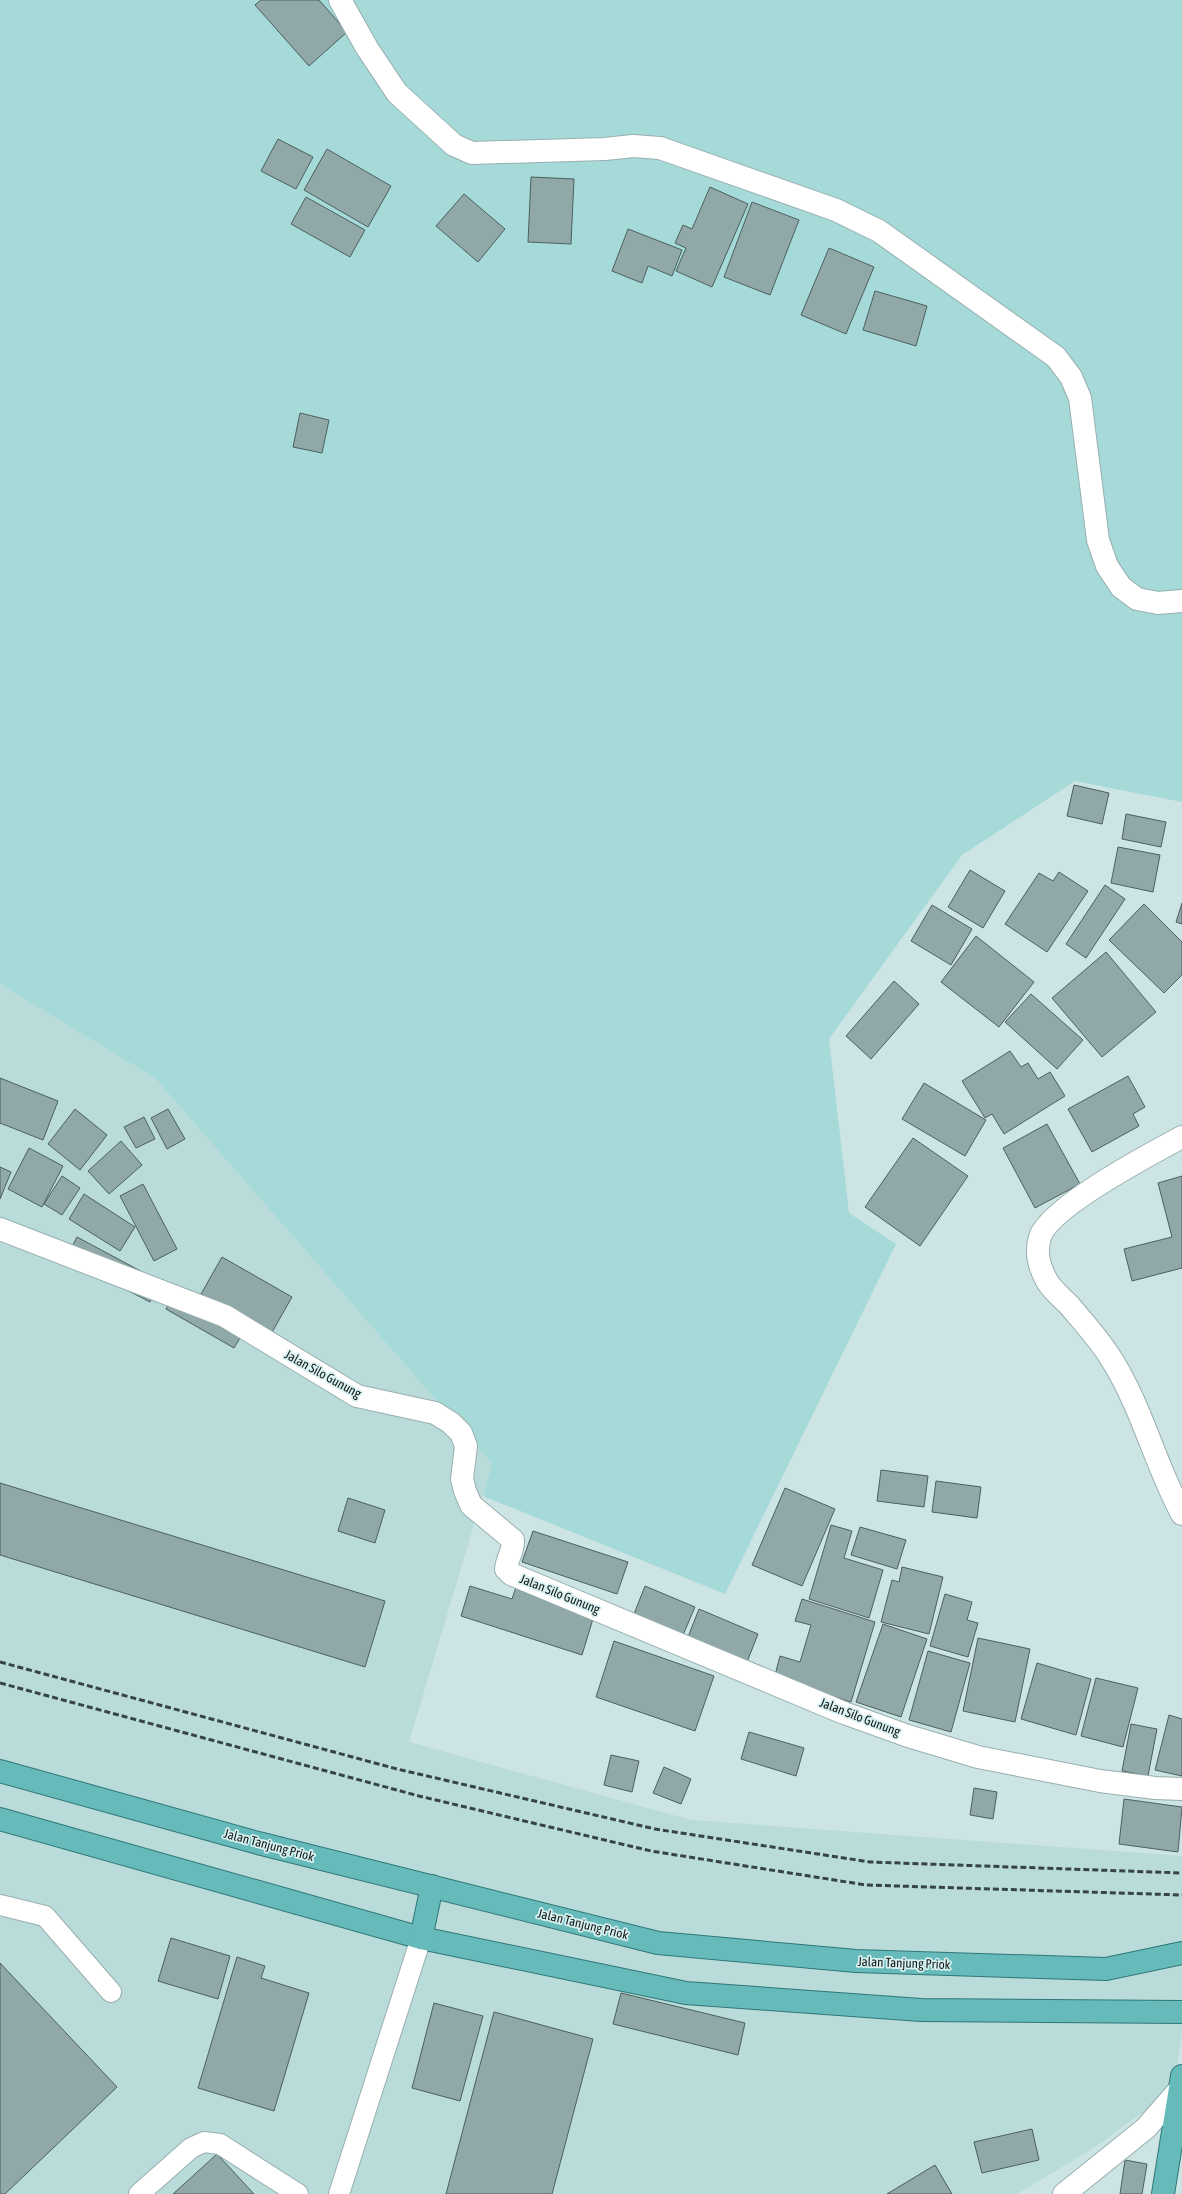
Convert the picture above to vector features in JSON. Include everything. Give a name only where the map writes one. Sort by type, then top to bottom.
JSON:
[{"type":"highway","name":"Jalan Tanjung Priok","points":[[0,1770],[258,1843],[658,1943],[729,1951],[856,1961],[1106,1969],[1182,1953]]},
{"type":"highway","points":[[0,1818],[421,1938],[686,1993],[921,2010],[1182,2012]]},
{"type":"highway","points":[[421,1938],[432,1886]]},
{"type":"highway","points":[[1163,2194],[1181,2083]]},
{"type":"street","points":[[340,0],[367,48],[397,93],[454,145],[472,153],[606,149],[633,146],[660,148],[836,210],[879,231],[1056,357],[1071,377],[1080,398],[1098,540],[1107,566],[1121,586],[1137,599],[1158,603],[1182,601]]},
{"type":"street","points":[[1182,1137],[1137,1161],[1054,1218],[1040,1236],[1037,1261],[1047,1282],[1093,1332],[1112,1359],[1127,1386],[1170,1492],[1182,1514]]},
{"type":"street","name":"Jalan Silo Gunung","points":[[0,1229],[225,1316],[357,1396],[435,1414],[451,1423],[461,1433],[466,1446],[462,1479],[464,1491],[471,1505],[513,1540],[514,1546],[507,1560],[506,1569],[511,1574],[844,1713],[908,1736],[978,1757],[1100,1781],[1155,1788],[1182,1789]]},
{"type":"street","points":[[1064,2194],[1146,2128],[1181,2083]]},
{"type":"lane","points":[[0,1905],[45,1916],[111,1992]]},
{"type":"lane","points":[[339,2194],[421,1938]]},
{"type":"lane","points":[[140,2194],[191,2148],[204,2142],[220,2144],[298,2194]]},
{"type":"shaded area","points":[[0,0],[1182,0],[1182,802],[1075,781],[962,855],[829,1039],[849,1213],[896,1244],[725,1594],[483,1496],[492,1464],[155,1078],[0,984]]},
{"type":"shaded area","points":[[0,984],[155,1078],[492,1464],[409,1742],[691,1820],[1182,1856],[1182,2030],[1174,2090],[1089,2151],[1017,2194],[0,2194]]},
{"type":"building","points":[[261,0],[319,0],[347,32],[309,66],[255,5]]},
{"type":"building","points":[[278,139],[313,157],[296,189],[261,171]]},
{"type":"building","points":[[327,149],[391,186],[368,227],[304,190]]},
{"type":"building","points":[[531,177],[574,179],[571,244],[528,242]]},
{"type":"building","points":[[710,187],[748,204],[712,287],[676,271],[686,248],[675,243],[683,225],[692,229]]},
{"type":"building","points":[[464,194],[505,229],[478,262],[436,226]]},
{"type":"building","points":[[306,197],[365,230],[350,257],[291,224]]},
{"type":"building","points":[[752,202],[799,220],[770,295],[724,277]]},
{"type":"building","points":[[628,229],[682,250],[672,276],[648,266],[642,283],[612,271]]},
{"type":"building","points":[[829,248],[874,267],[846,334],[801,315]]},
{"type":"building","points":[[875,291],[927,306],[916,346],[863,330]]},
{"type":"building","points":[[300,413],[329,420],[322,453],[293,447]]},
{"type":"building","points":[[1074,785],[1109,793],[1102,824],[1067,816]]},
{"type":"building","points":[[1126,814],[1166,822],[1161,847],[1122,839]]},
{"type":"building","points":[[1118,847],[1160,855],[1153,892],[1111,883]]},
{"type":"building","points":[[970,870],[1005,891],[983,928],[948,907]]},
{"type":"building","points":[[1059,872],[1088,891],[1047,952],[1005,924],[1039,873],[1053,881]]},
{"type":"building","points":[[1105,885],[1125,899],[1086,958],[1066,944]]},
{"type":"building","points":[[1182,903],[1182,924],[1176,922]]},
{"type":"building","points":[[1144,904],[1182,942],[1182,975],[1164,993],[1109,940]]},
{"type":"building","points":[[932,905],[972,929],[951,965],[911,941]]},
{"type":"building","points":[[976,936],[1034,982],[999,1027],[941,982]]},
{"type":"building","points":[[1106,952],[1156,1012],[1102,1057],[1052,998]]},
{"type":"building","points":[[894,981],[919,1004],[871,1059],[846,1036]]},
{"type":"building","points":[[1031,994],[1083,1040],[1057,1069],[1005,1022]]},
{"type":"building","points":[[1010,1051],[1021,1067],[1028,1063],[1038,1079],[1050,1072],[1065,1096],[1004,1134],[992,1114],[985,1118],[962,1081]]},
{"type":"building","points":[[1128,1076],[1145,1107],[1133,1114],[1139,1126],[1092,1152],[1068,1109]]},
{"type":"building","points":[[0,1078],[58,1101],[43,1140],[0,1123]]},
{"type":"building","points":[[924,1083],[986,1120],[965,1156],[902,1119]]},
{"type":"building","points":[[75,1109],[107,1135],[80,1170],[48,1144]]},
{"type":"building","points":[[168,1109],[185,1139],[167,1149],[151,1118]]},
{"type":"building","points":[[144,1117],[155,1139],[136,1148],[124,1127]]},
{"type":"building","points":[[1047,1124],[1080,1184],[1035,1208],[1003,1148]]},
{"type":"building","points":[[913,1138],[968,1176],[920,1246],[865,1207]]},
{"type":"building","points":[[121,1141],[142,1165],[109,1194],[88,1171]]},
{"type":"building","points":[[29,1148],[63,1166],[42,1207],[8,1189]]},
{"type":"building","points":[[0,1167],[11,1172],[0,1199]]},
{"type":"building","points":[[62,1176],[80,1188],[62,1215],[44,1204]]},
{"type":"building","points":[[1182,1176],[1182,1268],[1132,1281],[1124,1249],[1172,1237],[1158,1183]]},
{"type":"building","points":[[143,1184],[177,1249],[154,1261],[120,1196]]},
{"type":"building","points":[[84,1194],[135,1227],[120,1251],[69,1219]]},
{"type":"building","points":[[77,1237],[161,1282],[150,1302],[66,1258]]},
{"type":"building","points":[[222,1257],[292,1297],[271,1334],[201,1294]]},
{"type":"building","points":[[175,1293],[243,1333],[234,1348],[166,1309]]},
{"type":"building","points":[[881,1470],[928,1476],[924,1507],[877,1501]]},
{"type":"building","points":[[936,1481],[981,1487],[977,1518],[932,1512]]},
{"type":"building","points":[[0,1483],[385,1601],[365,1667],[0,1555]]},
{"type":"building","points":[[785,1488],[835,1509],[802,1586],[752,1565]]},
{"type":"building","points":[[348,1498],[385,1510],[375,1543],[338,1531]]},
{"type":"building","points":[[831,1525],[852,1531],[844,1558],[883,1570],[869,1618],[809,1599]]},
{"type":"building","points":[[860,1527],[906,1540],[897,1569],[851,1555]]},
{"type":"building","points":[[533,1531],[628,1562],[617,1594],[522,1562]]},
{"type":"building","points":[[902,1567],[943,1577],[929,1634],[881,1622],[892,1580],[899,1582]]},
{"type":"building","points":[[517,1584],[596,1609],[582,1655],[461,1616],[470,1586],[512,1599]]},
{"type":"building","points":[[645,1586],[695,1607],[683,1635],[634,1614]]},
{"type":"building","points":[[945,1594],[972,1602],[967,1620],[978,1623],[968,1657],[930,1646]]},
{"type":"building","points":[[802,1599],[875,1622],[851,1702],[774,1679],[780,1656],[800,1662],[811,1625],[795,1621]]},
{"type":"building","points":[[699,1609],[758,1634],[747,1662],[688,1637]]},
{"type":"building","points":[[883,1624],[927,1639],[901,1717],[856,1702]]},
{"type":"building","points":[[978,1638],[1030,1649],[1015,1722],[963,1711]]},
{"type":"building","points":[[614,1641],[714,1676],[695,1731],[596,1697]]},
{"type":"building","points":[[928,1651],[970,1663],[951,1732],[909,1720]]},
{"type":"building","points":[[1037,1663],[1091,1679],[1076,1735],[1021,1719]]},
{"type":"building","points":[[1096,1678],[1138,1688],[1123,1747],[1081,1736]]},
{"type":"building","points":[[1169,1715],[1182,1719],[1182,1776],[1155,1770]]},
{"type":"building","points":[[1131,1724],[1157,1729],[1148,1776],[1122,1771]]},
{"type":"building","points":[[749,1732],[804,1748],[796,1776],[741,1759]]},
{"type":"building","points":[[611,1755],[639,1761],[632,1792],[604,1785]]},
{"type":"building","points":[[664,1767],[691,1779],[681,1804],[653,1793]]},
{"type":"building","points":[[974,1788],[997,1792],[993,1819],[970,1815]]},
{"type":"building","points":[[1124,1799],[1182,1807],[1178,1852],[1119,1844]]},
{"type":"building","points":[[171,1938],[230,1956],[218,1999],[158,1981]]},
{"type":"building","points":[[237,1957],[265,1966],[261,1978],[309,1993],[274,2111],[198,2088]]},
{"type":"building","points":[[0,1963],[117,2087],[5,2194],[0,2194]]},
{"type":"building","points":[[621,1993],[745,2023],[738,2055],[613,2024]]},
{"type":"building","points":[[434,2003],[483,2016],[460,2101],[412,2088]]},
{"type":"building","points":[[494,2012],[593,2039],[552,2194],[446,2194]]},
{"type":"building","points":[[1032,2129],[1039,2160],[982,2173],[974,2142]]},
{"type":"building","points":[[217,2154],[254,2194],[173,2194]]},
{"type":"building","points":[[1125,2160],[1147,2164],[1142,2194],[1120,2194]]},
{"type":"building","points":[[935,2165],[952,2194],[887,2194]]},
{"type":"railway","points":[[0,1662],[397,1769],[655,1829],[870,1862],[1182,1873]]},
{"type":"railway","points":[[0,1683],[419,1796],[651,1851],[866,1885],[1182,1895]]}]
